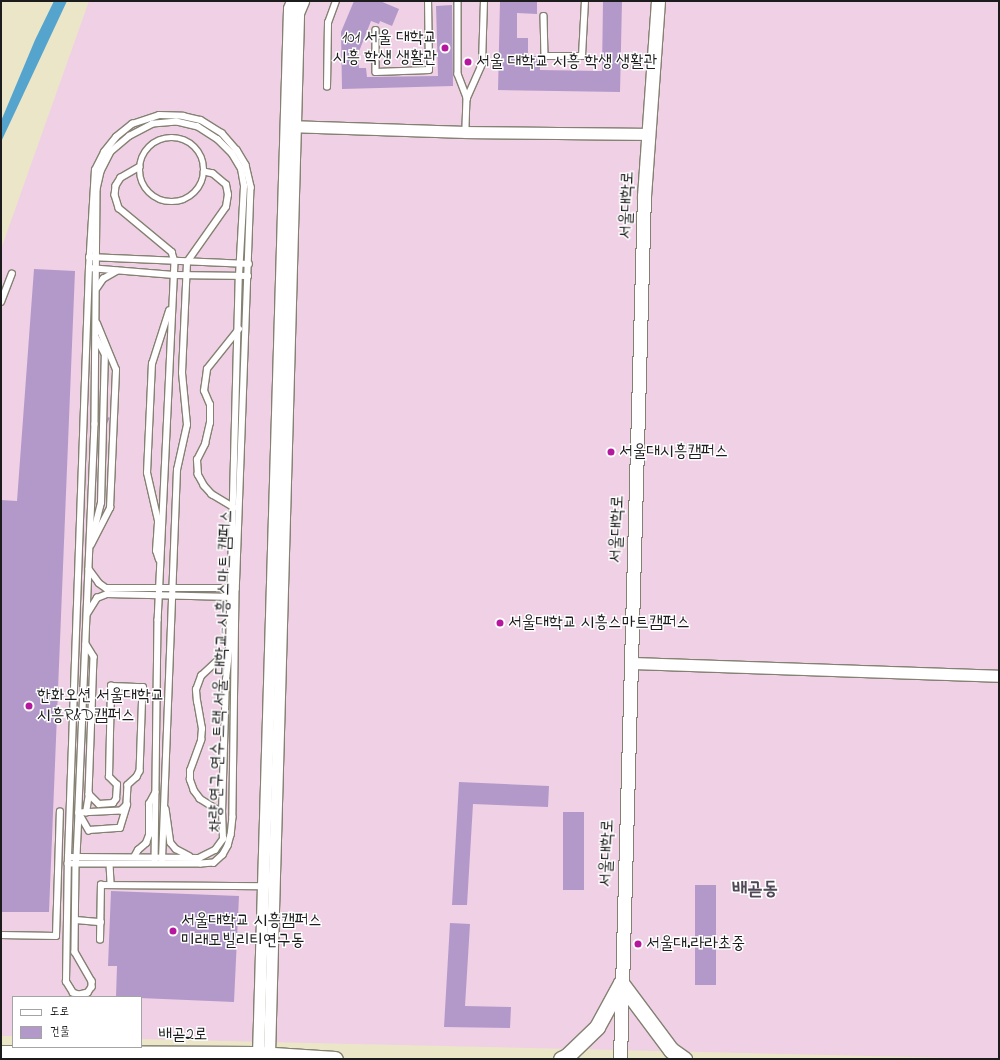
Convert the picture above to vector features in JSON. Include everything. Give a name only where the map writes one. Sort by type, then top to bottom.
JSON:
[{"type":"main road","points":[[561,1059],[567,1056],[597,1027],[621,983],[671,1050],[684,1059]]},
{"type":"main road","name":"배곧2로","points":[[1,1053],[266,1056],[335,1059]]},
{"type":"street","points":[[266,1056],[290,126],[289,8],[292,1]]},
{"type":"street","points":[[266,1056],[263,886],[290,126],[298,13],[303,1]]},
{"type":"street","name":"서울대학로","points":[[620,1059],[644,196],[658,1]]},
{"type":"street","points":[[290,126],[466,132],[649,134]]},
{"type":"street","points":[[631,663],[999,676]]},
{"type":"lane","points":[[327,87],[328,23],[336,1]]},
{"type":"lane","points":[[376,30],[376,72],[429,70],[428,1]]},
{"type":"lane","points":[[458,1],[458,74],[467,98]]},
{"type":"lane","points":[[466,132],[467,98],[482,64],[484,1]]},
{"type":"lane","points":[[544,16],[545,56],[582,56],[585,1]]},
{"type":"lane","name":"차량 연구 연수 트랙 서울 대학교-시흥 스마트 캠퍼스","points":[[68,864],[214,863],[226,850],[231,835],[233,817],[234,588],[249,264],[251,187],[246,165],[237,150],[222,133],[201,120],[183,116],[159,115],[132,124],[116,137],[104,152],[95,170],[88,268],[68,857],[66,982],[73,993],[79,995],[88,993],[92,987],[92,981],[75,952],[76,920]]},
{"type":"lane","points":[[89,569],[99,583],[106,588],[234,588],[234,508],[240,263],[244,186],[241,169],[232,154],[218,140],[198,127],[177,122],[153,124],[130,136],[111,152],[101,172],[97,190],[98,258],[95,424],[76,864],[76,920],[101,922]]},
{"type":"lane","points":[[175,138],[186,141],[201,155],[204,172],[200,186],[194,194],[185,200],[175,202],[164,201],[154,197],[147,190],[142,180],[140,167],[147,150],[155,143],[165,139],[175,138]]},
{"type":"lane","points":[[140,167],[121,178],[116,186],[115,194],[119,208],[172,252],[175,262],[159,595],[155,864]]},
{"type":"lane","points":[[162,864],[178,470],[187,425],[182,373],[187,262],[226,207],[228,195],[226,185],[213,174],[204,172]]},
{"type":"lane","points":[[89,258],[249,264]]},
{"type":"lane","points":[[88,268],[174,275],[248,276]]},
{"type":"lane","points":[[97,288],[103,279],[119,270]]},
{"type":"lane","points":[[1,302],[12,274]]},
{"type":"lane","points":[[161,564],[156,552],[158,521],[147,473],[152,364],[172,303]]},
{"type":"lane","points":[[90,547],[110,508],[116,370],[96,321]]},
{"type":"lane","points":[[234,508],[212,495],[204,486],[198,474],[197,460],[205,444],[210,423],[210,405],[204,391],[207,368],[239,329]]},
{"type":"lane","points":[[90,547],[101,503],[104,355],[96,337]]},
{"type":"lane","points":[[68,857],[199,858],[215,850],[223,839],[222,813],[226,680],[234,596],[107,594],[97,598],[87,614]]},
{"type":"lane","points":[[86,644],[94,657],[89,794],[86,813]]},
{"type":"lane","points":[[222,813],[200,799],[194,791],[190,780],[190,771],[201,740],[202,729],[196,702],[196,690],[201,676],[229,650]]},
{"type":"lane","points":[[79,813],[89,830],[120,828],[127,805],[128,785],[140,771],[143,687],[111,686],[110,777],[117,785],[116,799],[113,803],[99,804],[89,794]]},
{"type":"lane","points":[[134,857],[138,850],[146,843],[149,835],[149,804],[156,793]]},
{"type":"lane","points":[[79,813],[121,811],[127,805]]},
{"type":"lane","points":[[164,805],[168,816],[171,843],[184,854],[199,858]]},
{"type":"lane","points":[[1,935],[56,936],[60,812]]},
{"type":"lane","points":[[110,864],[111,885]]},
{"type":"lane","points":[[100,940],[101,885],[263,886]]},
{"type":"shaded area","name":"서울대학교 시흥스마트캠퍼스","points":[[89,1],[999,1],[999,1059],[142,1039],[142,996],[12,996],[12,1036],[1,1036],[1,249]]},
{"type":"water","points":[[54,1],[67,1],[1,142],[1,121],[35,40]]},
{"type":"building","name":"101 서울 대학교 시흥 학생 생활관","points":[[354,1],[380,1],[399,9],[392,26],[380,21],[379,24],[371,21],[358,54],[359,68],[366,68],[367,77],[438,76],[436,6],[452,5],[453,86],[342,89],[341,32]]},
{"type":"building","points":[[500,1],[537,1],[537,14],[517,13],[517,38],[528,38],[528,56],[540,56],[540,70],[602,71],[603,1],[622,1],[620,92],[498,90]]},
{"type":"building","name":"한화오션 서울대학교 시흥R&D캠퍼스","points":[[34,269],[75,271],[49,912],[1,912],[1,500],[17,501]]},
{"type":"building","points":[[108,417],[110,418],[102,433],[100,432]]},
{"type":"building","points":[[459,782],[549,786],[548,807],[473,804],[467,905],[452,905]]},
{"type":"building","points":[[563,812],[584,812],[584,890],[563,890]]},
{"type":"building","points":[[695,885],[716,885],[716,985],[695,985]]},
{"type":"building","name":"서울대학교 시흥캠퍼스 미래모빌리티연구동","points":[[111,891],[239,896],[234,1002],[142,998],[142,996],[116,996],[117,966],[108,966]]},
{"type":"building","points":[[450,923],[470,924],[465,1006],[511,1007],[510,1028],[444,1027]]},
{"type":"place","name":"101 서울 대학교 시흥 학생 생활관","points":[[445,48]]},
{"type":"place","name":"서울 대학교 시흥 학생 생활관","points":[[468,62]]},
{"type":"place","name":"서울대시흥캠퍼스","points":[[611,452]]},
{"type":"place","name":"서울대학교 시흥스마트캠퍼스","points":[[500,623]]},
{"type":"place","name":"한화오션 서울대학교 시흥R&D캠퍼스","points":[[29,706]]},
{"type":"place","name":"서울대학교 시흥캠퍼스 미래모빌리티연구동","points":[[173,931]]},
{"type":"place","name":"서울대.라라초중","points":[[638,944]]},
{"type":"district","name":"배곧동","points":[[755,890]]}]
